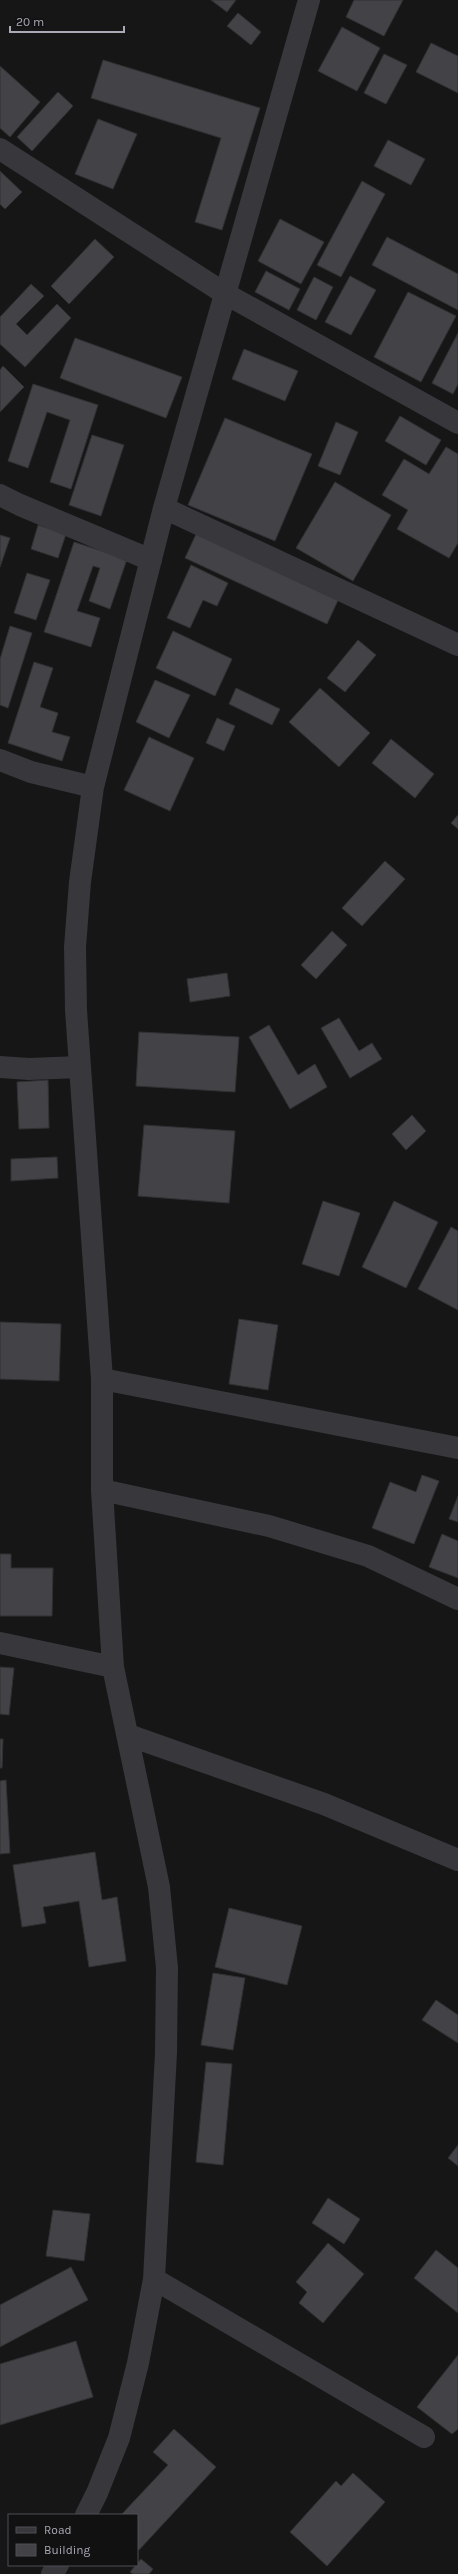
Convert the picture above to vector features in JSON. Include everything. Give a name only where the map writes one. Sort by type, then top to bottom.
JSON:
[{"type":"street","points":[[86,2514],[97,2493],[119,2438],[138,2363],[154,2279],[166,2054],[167,1968],[160,1888],[113,1666],[102,1490],[102,1379],[80,1067],[75,946],[80,882],[93,787],[164,508],[224,293],[309,0]]},
{"type":"street","points":[[0,149],[224,293],[458,423]]},
{"type":"street","points":[[0,495],[20,505],[151,560]]},
{"type":"street","points":[[164,508],[458,645]]},
{"type":"street","points":[[0,760],[31,772],[93,787]]},
{"type":"street","points":[[0,1067],[29,1069],[80,1067]]},
{"type":"street","points":[[102,1379],[458,1448]]},
{"type":"street","points":[[102,1490],[269,1526],[368,1556],[458,1599]]},
{"type":"street","points":[[0,1643],[113,1666]]},
{"type":"street","points":[[128,1735],[324,1804],[458,1860]]},
{"type":"street","points":[[154,2279],[424,2437]]},
{"type":"building","points":[[211,0],[236,0],[227,12]]},
{"type":"building","points":[[354,0],[403,0],[384,36],[346,17]]},
{"type":"building","points":[[238,13],[261,32],[251,45],[227,26]]},
{"type":"building","points":[[342,27],[380,48],[357,91],[318,71]]},
{"type":"building","points":[[431,43],[458,56],[458,93],[416,72]]},
{"type":"building","points":[[384,54],[407,65],[386,104],[364,93]]},
{"type":"building","points":[[103,60],[260,108],[222,230],[195,222],[221,138],[91,98]]},
{"type":"building","points":[[0,66],[40,102],[10,137],[0,128]]},
{"type":"building","points":[[58,92],[73,106],[32,151],[17,137]]},
{"type":"building","points":[[98,119],[137,134],[113,189],[75,174]]},
{"type":"building","points":[[388,140],[425,159],[411,185],[374,166]]},
{"type":"building","points":[[0,171],[22,192],[5,209],[0,204]]},
{"type":"building","points":[[362,181],[385,194],[341,277],[317,265]]},
{"type":"building","points":[[280,219],[324,242],[301,284],[258,261]]},
{"type":"building","points":[[387,237],[458,274],[458,310],[372,265]]},
{"type":"building","points":[[95,239],[114,257],[69,304],[51,286]]},
{"type":"building","points":[[266,271],[300,289],[289,310],[255,292]]},
{"type":"building","points":[[350,276],[376,290],[351,335],[325,322]]},
{"type":"building","points":[[314,277],[333,287],[316,320],[297,310]]},
{"type":"building","points":[[31,284],[44,296],[16,324],[27,335],[57,304],[71,318],[25,367],[0,344],[0,317]]},
{"type":"building","points":[[408,292],[456,316],[421,382],[374,357]]},
{"type":"building","points":[[458,333],[458,384],[453,394],[432,383]]},
{"type":"building","points":[[75,338],[182,377],[166,418],[60,378]]},
{"type":"building","points":[[244,349],[298,371],[285,401],[232,379]]},
{"type":"building","points":[[3,366],[24,387],[0,412],[0,370]]},
{"type":"building","points":[[33,384],[98,405],[71,489],[50,482],[70,420],[47,412],[28,468],[8,461]]},
{"type":"building","points":[[400,416],[441,440],[426,465],[385,441]]},
{"type":"building","points":[[225,418],[312,454],[275,541],[188,505]]},
{"type":"building","points":[[336,422],[358,432],[340,475],[318,466]]},
{"type":"building","points":[[92,435],[124,445],[101,516],[69,505]]},
{"type":"building","points":[[446,447],[458,454],[458,543],[449,558],[397,529],[408,510],[382,495],[404,459],[429,474]]},
{"type":"building","points":[[335,482],[391,515],[353,581],[296,548]]},
{"type":"building","points":[[38,525],[66,534],[58,558],[31,549]]},
{"type":"building","points":[[198,530],[340,596],[327,624],[185,558]]},
{"type":"building","points":[[0,535],[10,538],[0,567]]},
{"type":"building","points":[[74,542],[127,559],[110,609],[89,601],[100,568],[93,566],[77,611],[100,618],[91,647],[44,632]]},
{"type":"building","points":[[191,565],[228,583],[217,606],[203,600],[190,628],[167,618]]},
{"type":"building","points":[[27,573],[50,580],[36,620],[14,613]]},
{"type":"building","points":[[10,626],[32,633],[8,708],[0,705],[0,659]]},
{"type":"building","points":[[173,631],[232,659],[215,696],[156,668]]},
{"type":"building","points":[[358,640],[376,655],[345,692],[327,678]]},
{"type":"building","points":[[34,662],[53,668],[40,707],[58,713],[52,732],[70,737],[62,761],[8,743]]},
{"type":"building","points":[[155,680],[190,695],[169,738],[136,722]]},
{"type":"building","points":[[236,688],[280,709],[272,725],[229,704]]},
{"type":"building","points":[[320,688],[370,733],[339,767],[289,722]]},
{"type":"building","points":[[217,718],[235,726],[224,751],[206,743]]},
{"type":"building","points":[[149,737],[194,758],[170,811],[124,790]]},
{"type":"building","points":[[391,739],[434,774],[415,798],[372,763]]},
{"type":"building","points":[[458,815],[458,829],[451,823]]},
{"type":"building","points":[[385,861],[405,879],[362,926],[342,908]]},
{"type":"building","points":[[332,931],[347,945],[316,979],[301,965]]},
{"type":"building","points":[[227,973],[230,996],[190,1002],[187,979]]},
{"type":"building","points":[[339,1018],[359,1051],[372,1043],[382,1059],[350,1078],[321,1028]]},
{"type":"building","points":[[269,1025],[298,1075],[315,1064],[327,1087],[290,1109],[249,1037]]},
{"type":"building","points":[[139,1032],[239,1037],[235,1092],[136,1086]]},
{"type":"building","points":[[48,1080],[49,1128],[19,1129],[17,1082]]},
{"type":"building","points":[[412,1115],[426,1131],[406,1150],[392,1134]]},
{"type":"building","points":[[144,1125],[235,1131],[229,1203],[138,1196]]},
{"type":"building","points":[[57,1157],[58,1178],[11,1181],[11,1159]]},
{"type":"building","points":[[323,1201],[360,1213],[339,1276],[302,1264]]},
{"type":"building","points":[[394,1201],[438,1222],[406,1288],[362,1267]]},
{"type":"building","points":[[451,1227],[458,1231],[458,1310],[418,1289]]},
{"type":"building","points":[[239,1319],[278,1325],[268,1390],[229,1384]]},
{"type":"building","points":[[0,1322],[61,1324],[59,1381],[0,1379]]},
{"type":"building","points":[[422,1475],[439,1481],[414,1544],[372,1528],[390,1482],[416,1492]]},
{"type":"building","points":[[458,1496],[458,1522],[449,1519]]},
{"type":"building","points":[[442,1534],[458,1541],[458,1578],[429,1567]]},
{"type":"building","points":[[0,1554],[11,1554],[11,1568],[53,1568],[52,1616],[0,1616]]},
{"type":"building","points":[[0,1667],[14,1668],[9,1715],[0,1714]]},
{"type":"building","points":[[0,1739],[3,1739],[2,1768],[0,1768]]},
{"type":"building","points":[[6,1780],[10,1853],[0,1854],[0,1781]]},
{"type":"building","points":[[95,1852],[102,1900],[117,1897],[126,1961],[89,1967],[79,1901],[43,1907],[46,1923],[22,1927],[13,1865]]},
{"type":"building","points":[[229,1908],[302,1926],[287,1985],[215,1967]]},
{"type":"building","points":[[213,1973],[245,1978],[233,2050],[201,2045]]},
{"type":"building","points":[[436,2000],[458,2015],[458,2043],[422,2020]]},
{"type":"building","points":[[206,2062],[232,2064],[223,2165],[196,2162]]},
{"type":"building","points":[[458,2145],[458,2166],[448,2158]]},
{"type":"building","points":[[328,2198],[360,2219],[344,2244],[312,2223]]},
{"type":"building","points":[[53,2210],[90,2214],[84,2261],[46,2256]]},
{"type":"building","points":[[328,2243],[364,2274],[323,2323],[299,2303],[307,2292],[296,2282]]},
{"type":"building","points":[[436,2250],[458,2268],[458,2313],[414,2278]]},
{"type":"building","points":[[71,2267],[88,2300],[0,2347],[0,2305]]},
{"type":"building","points":[[76,2341],[93,2397],[0,2425],[0,2364]]},
{"type":"building","points":[[458,2355],[458,2429],[452,2434],[417,2407]]},
{"type":"building","points":[[174,2429],[216,2467],[139,2550],[138,2514],[122,2514],[168,2465],[153,2452]]},
{"type":"building","points":[[353,2473],[385,2502],[327,2566],[290,2532],[336,2481],[341,2486]]},
{"type":"building","points":[[141,2559],[153,2569],[149,2574],[133,2574],[130,2572],[135,2566],[138,2566],[138,2563]]}]
